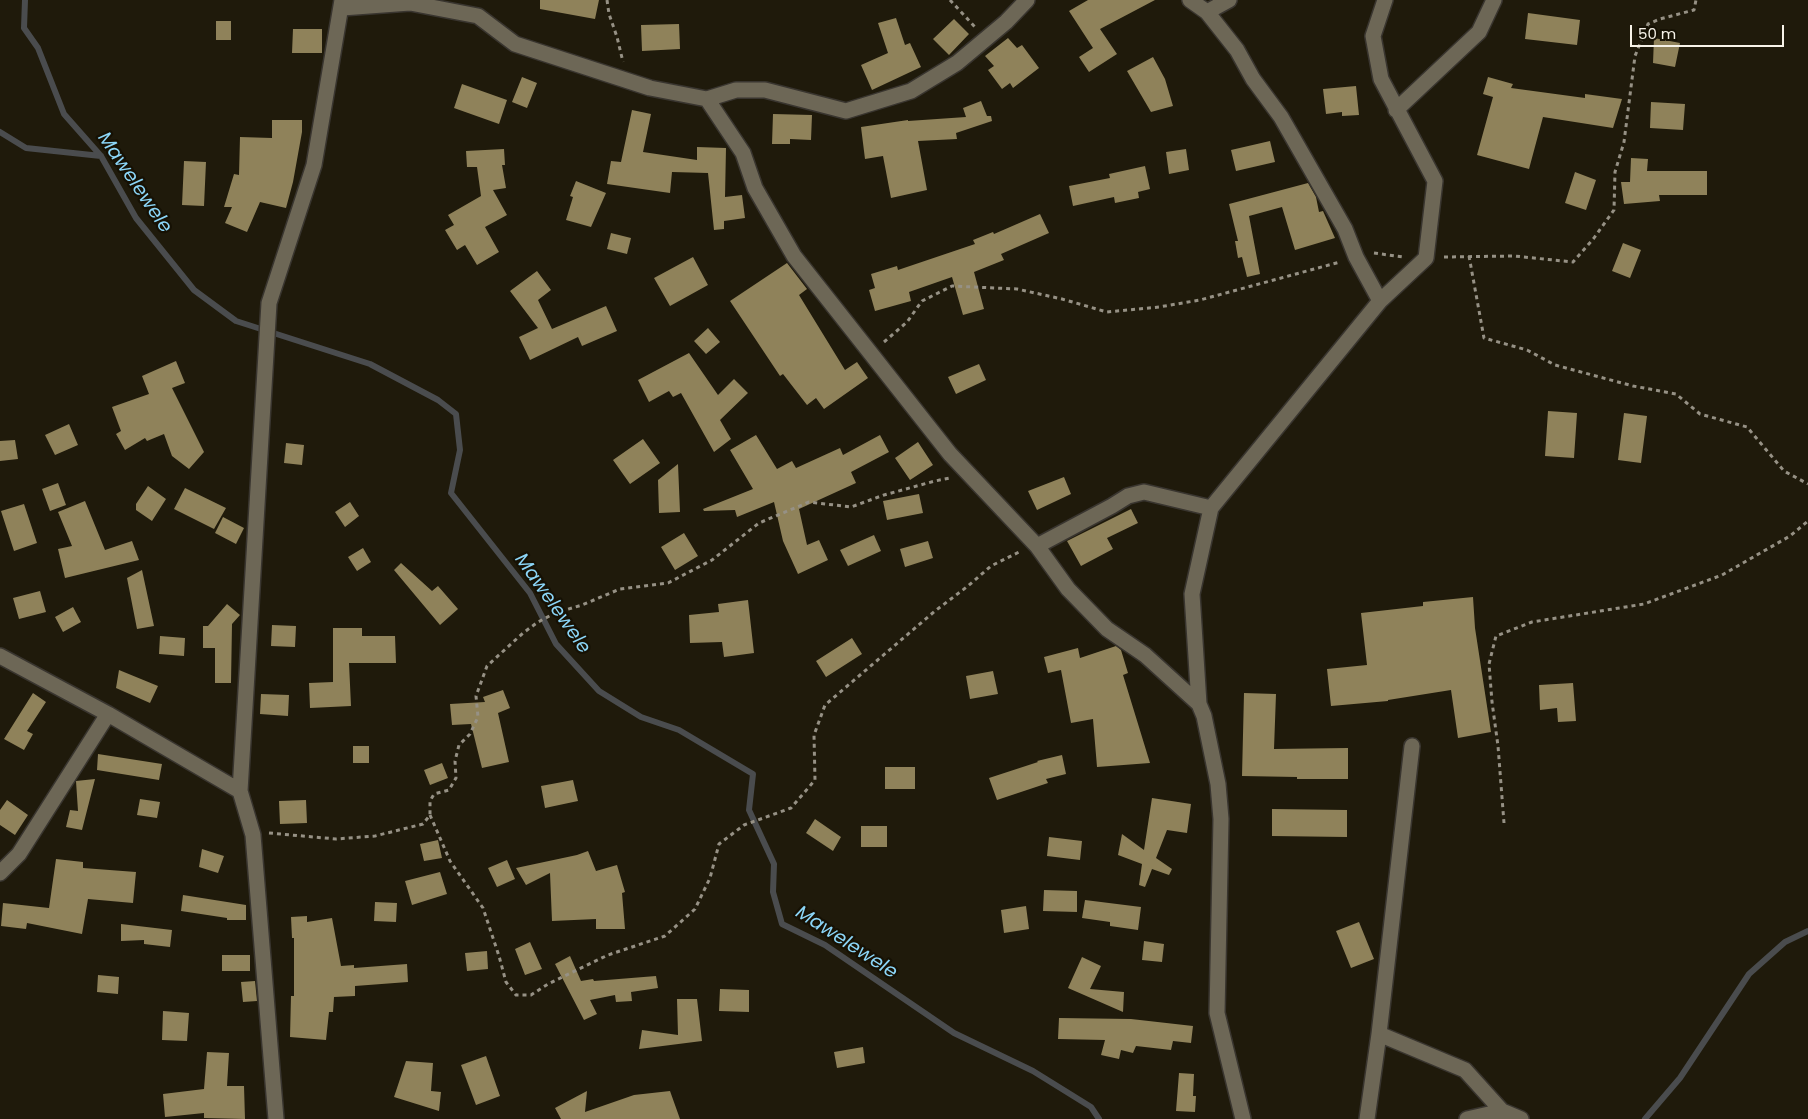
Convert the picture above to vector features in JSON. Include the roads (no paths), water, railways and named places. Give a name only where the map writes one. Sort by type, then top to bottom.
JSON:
[{"type":"street","points":[[276,1119],[253,835],[240,791],[269,303],[314,165],[342,4],[410,3],[478,16],[515,44],[650,88],[706,99],[736,90],[765,90],[846,111],[911,91],[957,63],[1006,22],[1027,0]]},
{"type":"street","points":[[1190,0],[1207,12],[1237,50],[1253,79],[1281,117],[1345,229],[1356,257],[1380,301]]},
{"type":"street","points":[[1207,12],[1229,0]]},
{"type":"street","points":[[1243,1119],[1218,1013],[1222,819],[1218,784],[1206,726],[1199,704],[1192,594],[1211,508],[1380,301],[1426,258],[1435,181],[1381,79],[1373,36],[1385,0]]},
{"type":"street","points":[[1396,110],[1479,32],[1494,0]]},
{"type":"street","points":[[706,99],[743,153],[755,188],[794,256],[950,454],[1036,545],[1068,589],[1107,629],[1145,655],[1199,704]]},
{"type":"street","points":[[1036,545],[1128,496],[1144,492],[1211,508]]},
{"type":"street","points":[[0,656],[108,714],[240,791]]},
{"type":"street","points":[[0,872],[19,854],[34,827],[108,714]]},
{"type":"street","points":[[1367,1119],[1379,1034],[1412,746]]},
{"type":"street","points":[[1379,1034],[1465,1070],[1502,1111],[1522,1119]]},
{"type":"street","points":[[1467,1119],[1502,1111]]},
{"type":"waterway","name":"Mawelewele","points":[[25,0],[24,28],[38,48],[64,114],[101,156],[136,218],[194,290],[236,321],[370,364],[438,400],[456,414],[460,450],[451,493],[530,593],[556,644],[599,691],[641,717],[679,730],[753,774],[749,810],[774,864],[773,892],[782,924],[825,945],[954,1033],[1033,1071],[1091,1107],[1099,1119]]},
{"type":"waterway","points":[[0,132],[26,148],[101,156]]},
{"type":"waterway","points":[[1645,1119],[1680,1078],[1749,974],[1785,942],[1808,931]]}]
